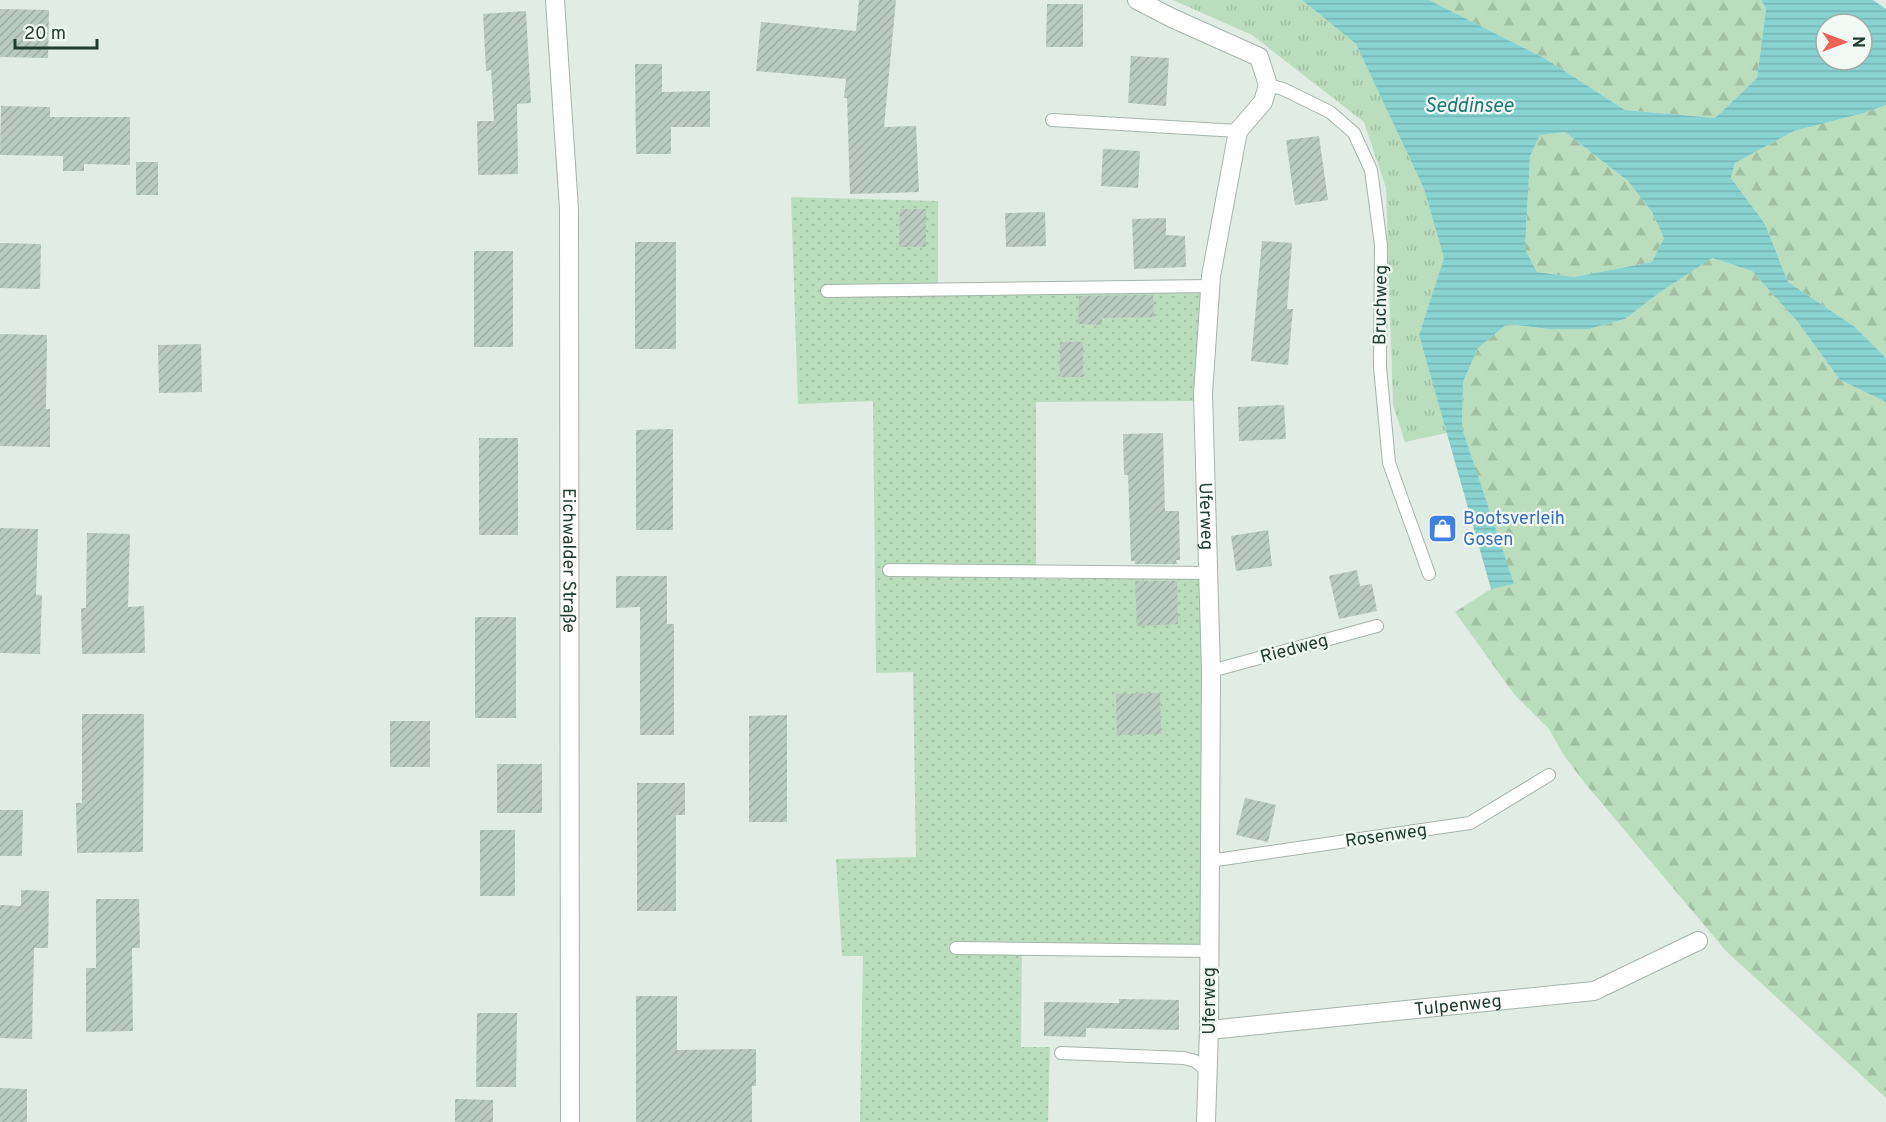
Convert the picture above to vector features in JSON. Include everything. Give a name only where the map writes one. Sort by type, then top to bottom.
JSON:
[{"type":"street","name":"Eichwalder Straße","points":[[555,0],[569,209],[570,1122]]},
{"type":"street","points":[[1137,0],[1259,57],[1268,85],[1263,102],[1238,131]]},
{"type":"street","name":"Uferweg","points":[[1206,1122],[1209,1030],[1211,671],[1203,394],[1211,286],[1238,131]]},
{"type":"street","name":"Tulpenweg","points":[[1209,1030],[1594,991],[1698,941]]},
{"type":"lane","name":"Bruchweg","points":[[1268,85],[1283,89],[1330,112],[1354,133],[1371,170],[1381,245],[1380,367],[1389,463],[1429,574]]},
{"type":"lane","points":[[1052,120],[1238,131]]},
{"type":"lane","points":[[826,291],[1211,286]]},
{"type":"lane","points":[[889,570],[1209,573]]},
{"type":"lane","name":"Riedweg","points":[[1211,671],[1377,626]]},
{"type":"lane","name":"Rosenweg","points":[[1209,861],[1470,824],[1549,775]]},
{"type":"lane","points":[[956,948],[1209,951]]},
{"type":"lane","points":[[1061,1053],[1184,1058],[1195,1061],[1208,1072]]},
{"type":"green space","points":[[1173,0],[1302,0],[1356,44],[1424,189],[1444,258],[1419,335],[1447,433],[1405,442],[1393,405],[1386,188],[1364,122],[1252,35]]},
{"type":"green space","points":[[1429,0],[1761,0],[1766,7],[1757,78],[1715,118],[1625,110],[1546,59]]},
{"type":"green space","points":[[1886,105],[1886,358],[1855,327],[1788,282],[1765,224],[1731,178],[1735,163],[1794,131]]},
{"type":"green space","points":[[1565,132],[1628,181],[1652,212],[1664,238],[1652,262],[1574,277],[1537,272],[1525,249],[1530,156],[1540,134]]},
{"type":"green space","points":[[791,197],[938,201],[938,293],[1203,293],[1193,401],[1036,402],[1036,567],[1043,579],[1202,579],[1201,951],[1022,951],[1021,1047],[1050,1047],[1048,1122],[860,1122],[863,956],[842,956],[836,859],[916,857],[913,672],[876,673],[873,401],[798,404]]},
{"type":"green space","points":[[1711,258],[1752,271],[1797,321],[1840,380],[1886,402],[1886,1098],[1726,951],[1584,782],[1563,754],[1549,729],[1514,694],[1455,612],[1491,589],[1513,584],[1462,428],[1463,382],[1478,348],[1507,324],[1548,329],[1589,329],[1625,319]]},
{"type":"water","name":"Seddinsee","points":[[1302,0],[1429,0],[1546,59],[1625,110],[1715,118],[1757,78],[1766,8],[1761,0],[1873,0],[1886,9],[1886,105],[1794,131],[1735,163],[1731,178],[1765,224],[1788,282],[1855,327],[1886,358],[1886,402],[1840,380],[1797,321],[1752,271],[1712,258],[1625,319],[1589,329],[1548,329],[1507,324],[1478,348],[1463,382],[1462,428],[1514,584],[1491,589],[1419,335],[1444,258],[1424,189],[1356,44]],"holes":[[[1565,132],[1628,181],[1652,212],[1664,238],[1652,262],[1574,277],[1537,272],[1525,249],[1530,156],[1540,135]]]},
{"type":"building","points":[[859,0],[896,0],[884,127],[916,126],[919,192],[850,194],[847,98],[844,98],[846,79],[756,71],[761,22],[856,31]]},
{"type":"building","points":[[1047,4],[1083,4],[1083,47],[1046,47]]},
{"type":"building","points":[[0,9],[49,10],[48,58],[0,57]]},
{"type":"building","points":[[526,11],[531,103],[517,104],[518,174],[478,175],[477,121],[494,121],[491,70],[486,71],[483,14]]},
{"type":"building","points":[[1131,56],[1169,58],[1166,106],[1128,103]]},
{"type":"building","points":[[635,64],[662,64],[662,92],[710,91],[710,127],[671,127],[671,154],[636,154]]},
{"type":"building","points":[[1,106],[50,107],[50,117],[130,117],[130,165],[84,164],[84,171],[63,171],[63,156],[0,155]]},
{"type":"building","points":[[1319,136],[1328,200],[1295,205],[1286,140]]},
{"type":"building","points":[[1103,149],[1140,151],[1138,188],[1101,186]]},
{"type":"building","points":[[136,162],[158,162],[158,195],[136,195]]},
{"type":"building","points":[[900,209],[926,209],[926,247],[899,247]]},
{"type":"building","points":[[1045,212],[1046,246],[1006,247],[1005,213]]},
{"type":"building","points":[[1166,218],[1166,235],[1185,236],[1186,267],[1134,269],[1132,219]]},
{"type":"building","points":[[1262,241],[1292,243],[1287,309],[1293,309],[1288,365],[1251,361]]},
{"type":"building","points":[[635,242],[676,242],[676,349],[635,349]]},
{"type":"building","points":[[0,243],[41,244],[40,289],[0,288]]},
{"type":"building","points":[[474,251],[513,251],[513,347],[474,347]]},
{"type":"building","points":[[1153,295],[1154,317],[1102,318],[1102,325],[1078,324],[1079,296]]},
{"type":"building","points":[[0,334],[47,335],[46,409],[50,409],[50,447],[0,446]]},
{"type":"building","points":[[1060,342],[1083,342],[1083,377],[1060,377]]},
{"type":"building","points":[[201,344],[202,392],[159,393],[158,345]]},
{"type":"building","points":[[1284,405],[1286,439],[1239,441],[1238,407]]},
{"type":"building","points":[[673,429],[673,530],[636,530],[636,430]]},
{"type":"building","points":[[1163,433],[1165,511],[1179,511],[1180,560],[1176,560],[1177,564],[1135,564],[1135,561],[1131,561],[1128,475],[1124,475],[1123,434]]},
{"type":"building","points":[[479,438],[518,438],[518,535],[479,535]]},
{"type":"building","points":[[0,528],[38,529],[36,595],[42,595],[40,654],[0,653]]},
{"type":"building","points":[[1268,530],[1272,566],[1236,571],[1231,536]]},
{"type":"building","points":[[87,533],[130,534],[128,607],[144,606],[145,653],[82,654],[81,608],[86,608]]},
{"type":"building","points":[[1357,570],[1360,586],[1372,584],[1377,611],[1339,619],[1329,576]]},
{"type":"building","points":[[616,576],[667,576],[667,624],[674,624],[674,735],[640,735],[640,607],[616,608]]},
{"type":"building","points":[[1135,581],[1177,581],[1178,624],[1137,626]]},
{"type":"building","points":[[475,617],[516,617],[516,718],[475,718]]},
{"type":"building","points":[[1160,693],[1161,734],[1117,735],[1116,694]]},
{"type":"building","points":[[82,714],[144,714],[143,852],[77,853],[76,803],[82,803]]},
{"type":"building","points":[[787,715],[787,822],[749,822],[749,716]]},
{"type":"building","points":[[390,721],[430,721],[430,767],[390,767]]},
{"type":"building","points":[[497,764],[542,764],[542,813],[497,813]]},
{"type":"building","points":[[637,783],[685,783],[685,815],[676,815],[676,911],[637,911]]},
{"type":"building","points":[[1245,798],[1276,805],[1268,842],[1236,835]]},
{"type":"building","points":[[0,810],[23,810],[22,856],[0,856]]},
{"type":"building","points":[[480,830],[515,830],[515,896],[480,896]]},
{"type":"building","points":[[21,890],[49,891],[48,948],[34,948],[32,1039],[0,1038],[0,905],[21,906]]},
{"type":"building","points":[[96,899],[139,899],[140,948],[132,948],[133,1031],[86,1032],[86,968],[96,968]]},
{"type":"building","points":[[636,996],[677,996],[677,1050],[756,1049],[756,1086],[752,1086],[752,1122],[636,1122]]},
{"type":"building","points":[[1119,999],[1179,1000],[1179,1030],[1086,1028],[1086,1037],[1044,1036],[1044,1002],[1119,1003]]},
{"type":"building","points":[[477,1013],[517,1013],[516,1087],[476,1087]]},
{"type":"building","points":[[0,1088],[27,1089],[27,1122],[0,1122]]},
{"type":"building","points":[[455,1099],[493,1100],[493,1122],[455,1122]]},
{"type":"place","name":"Bootsverleih Gosen","points":[[1442,528]]}]
